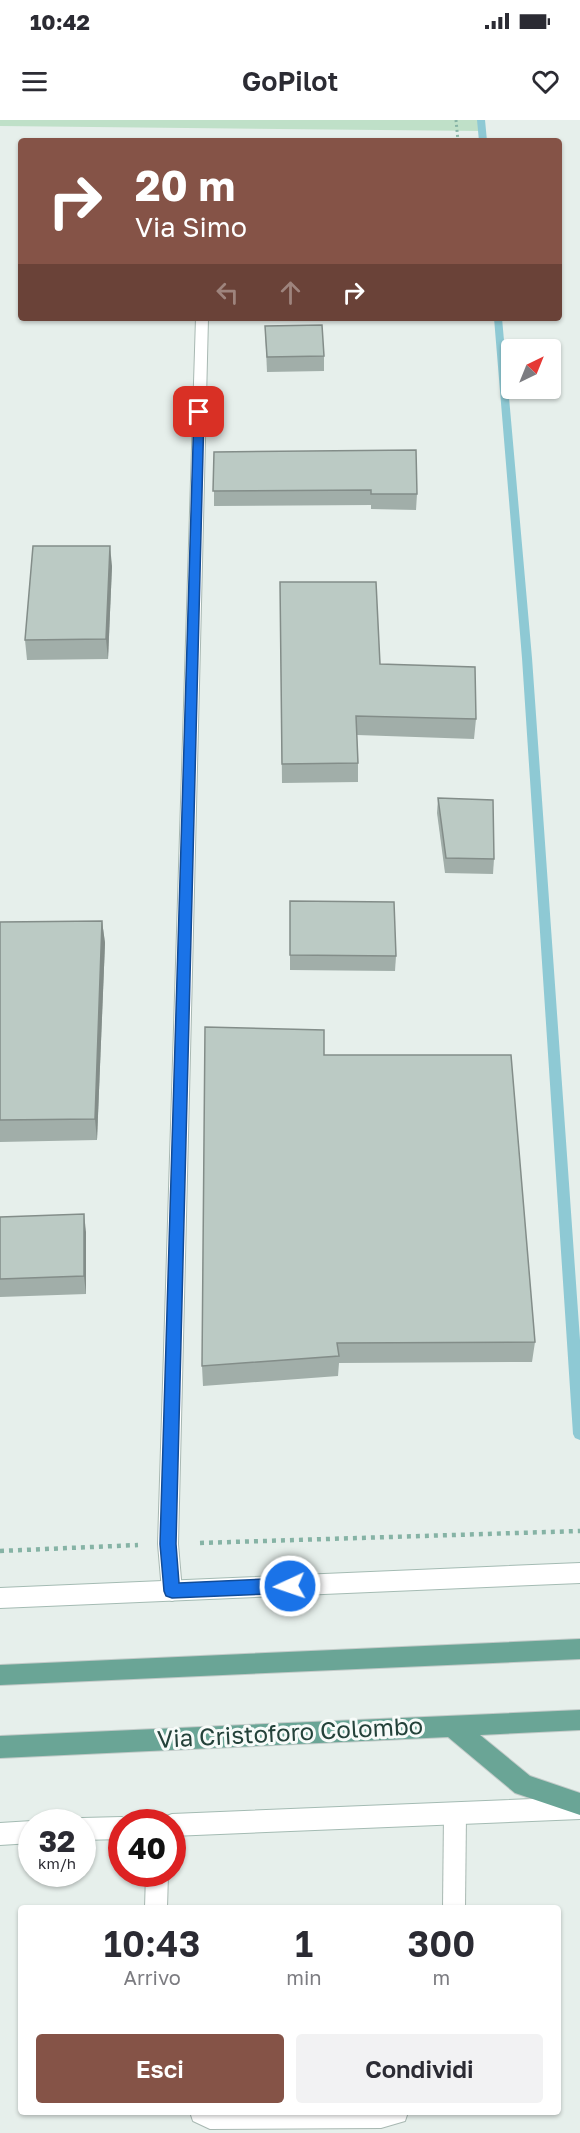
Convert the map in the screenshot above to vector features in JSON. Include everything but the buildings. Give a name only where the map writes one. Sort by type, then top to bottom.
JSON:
[{"type":"main road","points":[[0,1675],[580,1649]]},
{"type":"main road","name":"Via Cristoforo Colombo","points":[[0,1747],[580,1720]]},
{"type":"main road","points":[[452,1726],[523,1785],[580,1806]]},
{"type":"street","points":[[172,1591],[168,1544],[202,321]]},
{"type":"street","points":[[0,1598],[580,1573]]},
{"type":"street","points":[[186,1825],[455,1814],[580,1806]]},
{"type":"street","points":[[454,1905],[455,1814]]},
{"type":"street","points":[[0,1834],[18,1833]]},
{"type":"street","points":[[156,1905],[157,1887]]},
{"type":"street","points":[[207,2115],[210,2117],[385,2115]]},
{"type":"path","points":[[456,120],[458,138]]},
{"type":"path","points":[[0,1551],[580,1532]]},
{"type":"green space","points":[[0,120],[482,120],[482,131],[0,126]]},
{"type":"waterway","points":[[481,120],[483,138]]},
{"type":"waterway","points":[[498,321],[527,658],[580,1434]]},
{"type":"route","points":[[199,412],[168,1544],[172,1591],[290,1586]]}]
